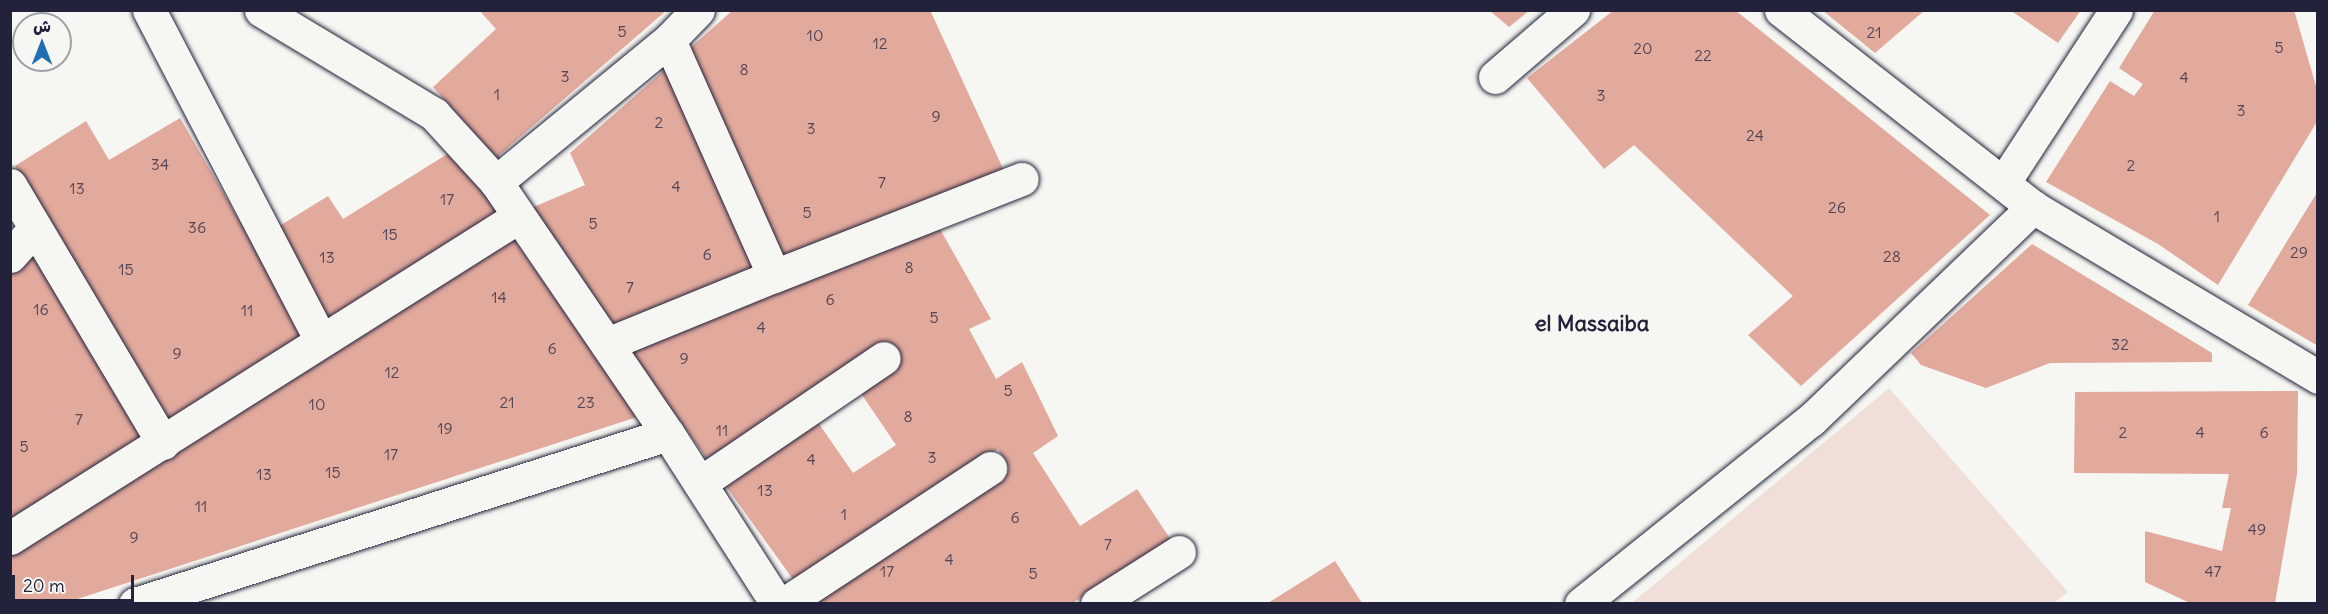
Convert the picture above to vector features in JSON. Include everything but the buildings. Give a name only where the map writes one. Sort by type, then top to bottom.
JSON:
[{"type":"street","points":[[149,10],[321,340]]},
{"type":"street","points":[[261,10],[434,114],[496,182],[668,434],[777,603]]},
{"type":"street","points":[[496,182],[669,40],[698,10]]},
{"type":"street","points":[[1495,77],[1573,10]]},
{"type":"street","points":[[1781,10],[2004,182],[2033,207],[2318,377]]},
{"type":"street","points":[[2004,182],[2116,10]]},
{"type":"street","points":[[669,40],[774,276]]},
{"type":"street","points":[[607,345],[774,276],[1022,179]]},
{"type":"street","points":[[10,186],[163,442]]},
{"type":"street","points":[[1581,603],[1810,420],[2033,207]]},
{"type":"street","points":[[10,538],[518,217]]},
{"type":"street","points":[[10,256],[34,229]]},
{"type":"street","points":[[700,483],[884,358]]},
{"type":"street","points":[[135,603],[668,434]]},
{"type":"street","points":[[784,603],[990,468]]},
{"type":"street","points":[[1097,603],[1179,552]]},
{"type":"shaded area","points":[[1889,388],[2068,592],[2054,603],[1632,603]]},
{"type":"district","name":"el Massaiba","points":[[1592,324]]}]
